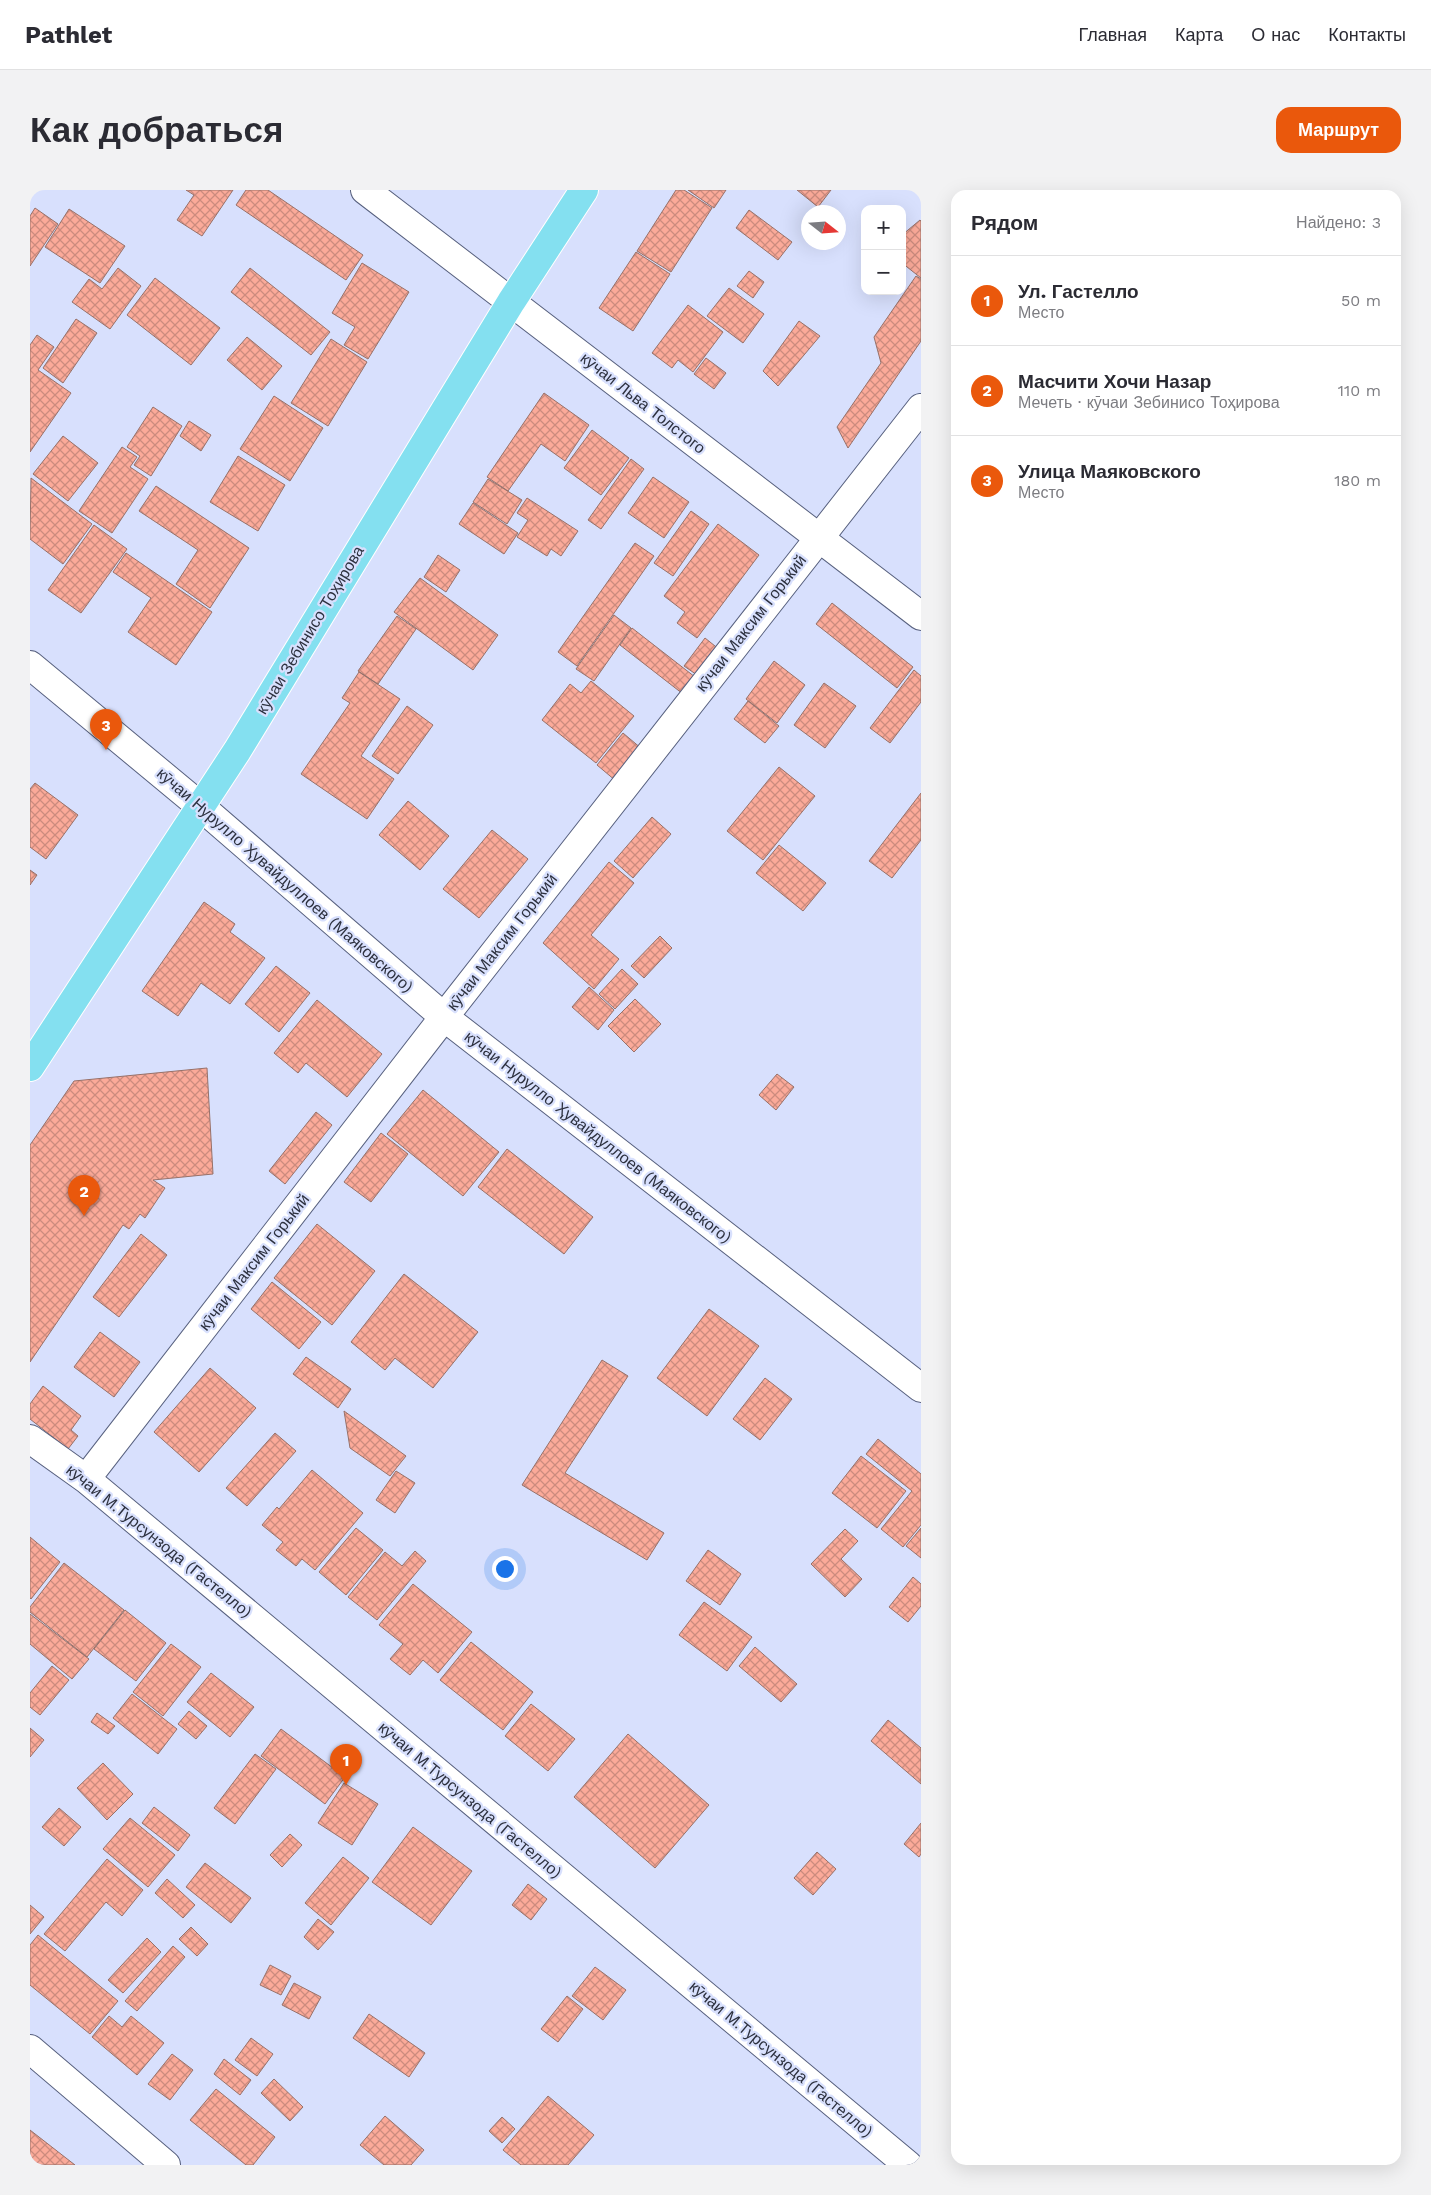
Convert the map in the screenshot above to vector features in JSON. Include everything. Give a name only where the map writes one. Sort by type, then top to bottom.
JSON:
[{"type":"main road","name":"кӯчаи Зебинисо Тоҳирова","points":[[30,1067],[237,751],[511,302],[584,190]]},
{"type":"street","name":"кӯчаи Льва Толстого","points":[[365,190],[921,616]]},
{"type":"street","name":"кӯчаи Максим Горький","points":[[86,1479],[817,538],[921,408]]},
{"type":"street","name":"кӯчаи Нурулло Ҳувайдуллоев (Маяковского)","points":[[30,665],[200,806],[444,1017],[921,1388]]},
{"type":"street","name":"кӯчаи М.Турсунзода (Гастелло)","points":[[30,1439],[86,1479],[908,2165]]},
{"type":"street","points":[[30,2049],[166,2165]]},
{"type":"building","points":[[186,190],[233,190],[202,236],[177,220],[194,195]]},
{"type":"building","points":[[246,190],[268,190],[363,255],[346,280],[236,205]]},
{"type":"building","points":[[676,190],[684,190],[712,208],[671,272],[637,251]]},
{"type":"building","points":[[688,190],[726,190],[714,208]]},
{"type":"building","points":[[797,190],[831,190],[820,205],[816,205]]},
{"type":"building","points":[[35,208],[58,224],[30,266],[30,216]]},
{"type":"building","points":[[69,209],[125,246],[100,283],[45,247]]},
{"type":"building","points":[[749,210],[792,242],[778,260],[736,228]]},
{"type":"building","points":[[921,221],[921,278],[906,266],[906,232]]},
{"type":"building","points":[[636,252],[670,274],[633,331],[599,308]]},
{"type":"building","points":[[362,263],[409,292],[368,359],[344,345],[355,327],[332,313]]},
{"type":"building","points":[[118,268],[141,286],[110,329],[72,302],[89,279],[102,289]]},
{"type":"building","points":[[250,268],[330,332],[311,355],[231,292]]},
{"type":"building","points":[[749,271],[764,282],[753,298],[737,286]]},
{"type":"building","points":[[916,276],[921,279],[921,341],[848,448],[837,427],[881,363],[874,337],[903,295],[906,295],[906,291]]},
{"type":"building","points":[[155,278],[220,328],[191,365],[127,315]]},
{"type":"building","points":[[729,288],[764,314],[743,343],[707,316]]},
{"type":"building","points":[[688,305],[723,332],[693,372],[678,360],[672,368],[652,353]]},
{"type":"building","points":[[76,319],[97,333],[63,383],[43,368]]},
{"type":"building","points":[[799,321],[820,336],[778,386],[763,371]]},
{"type":"building","points":[[37,335],[54,347],[38,370],[71,393],[30,452],[30,345]]},
{"type":"building","points":[[247,337],[282,366],[262,390],[227,360]]},
{"type":"building","points":[[331,339],[367,362],[328,426],[291,403]]},
{"type":"building","points":[[706,358],[726,373],[714,389],[694,374]]},
{"type":"building","points":[[544,393],[589,425],[565,461],[541,444],[508,491],[487,477]]},
{"type":"building","points":[[274,396],[323,428],[290,481],[240,449]]},
{"type":"building","points":[[153,407],[182,426],[151,476],[134,465],[140,456],[127,447]]},
{"type":"building","points":[[189,421],[211,435],[201,451],[180,436]]},
{"type":"building","points":[[592,430],[629,458],[601,495],[564,468]]},
{"type":"building","points":[[63,436],[98,463],[68,501],[33,474]]},
{"type":"building","points":[[122,447],[137,457],[130,467],[148,479],[112,533],[79,511]]},
{"type":"building","points":[[238,456],[285,485],[258,531],[210,502]]},
{"type":"building","points":[[631,459],[644,469],[601,529],[588,520]]},
{"type":"building","points":[[653,477],[689,502],[664,538],[628,513]]},
{"type":"building","points":[[31,478],[92,524],[63,564],[30,539]]},
{"type":"building","points":[[488,479],[522,500],[507,524],[473,502]]},
{"type":"building","points":[[156,486],[249,548],[210,608],[176,584],[198,550],[139,511]]},
{"type":"building","points":[[527,498],[578,531],[561,556],[551,549],[547,556],[517,537],[528,520],[517,513]]},
{"type":"building","points":[[473,503],[518,533],[504,554],[459,524]]},
{"type":"building","points":[[691,511],[709,524],[673,576],[654,563]]},
{"type":"building","points":[[718,524],[759,555],[697,638],[677,623],[685,612],[664,596]]},
{"type":"building","points":[[94,525],[127,549],[81,613],[48,590]]},
{"type":"building","points":[[635,543],[654,556],[577,666],[558,652]]},
{"type":"building","points":[[126,553],[212,612],[176,665],[128,632],[151,598],[113,572]]},
{"type":"building","points":[[438,555],[460,570],[446,592],[424,577]]},
{"type":"building","points":[[420,578],[498,635],[473,670],[394,612]]},
{"type":"building","points":[[832,603],[913,667],[897,688],[816,624]]},
{"type":"building","points":[[614,615],[631,628],[594,681],[576,669]]},
{"type":"building","points":[[397,616],[416,629],[378,684],[358,671]]},
{"type":"building","points":[[632,628],[695,677],[683,694],[620,645]]},
{"type":"building","points":[[705,638],[720,650],[700,677],[684,666]]},
{"type":"building","points":[[774,661],[805,685],[777,723],[746,699]]},
{"type":"building","points":[[914,670],[921,676],[921,702],[890,743],[870,728]]},
{"type":"building","points":[[359,672],[400,699],[361,756],[394,779],[367,819],[301,774],[350,703],[342,698]]},
{"type":"building","points":[[591,681],[634,716],[596,763],[542,720],[570,684],[581,693]]},
{"type":"building","points":[[824,683],[856,706],[825,748],[794,725]]},
{"type":"building","points":[[748,701],[779,726],[765,743],[734,719]]},
{"type":"building","points":[[407,706],[433,725],[398,774],[372,756]]},
{"type":"building","points":[[623,733],[642,749],[616,781],[597,765]]},
{"type":"building","points":[[779,767],[815,796],[763,860],[727,831]]},
{"type":"building","points":[[35,783],[78,815],[46,859],[30,847],[30,789]]},
{"type":"building","points":[[921,793],[921,840],[892,878],[869,861]]},
{"type":"building","points":[[408,801],[449,836],[420,870],[379,835]]},
{"type":"building","points":[[652,817],[671,834],[633,878],[614,861]]},
{"type":"building","points":[[492,830],[528,859],[479,918],[443,889]]},
{"type":"building","points":[[779,845],[826,883],[803,911],[756,873]]},
{"type":"building","points":[[609,862],[634,883],[591,935],[619,959],[594,989],[543,943]]},
{"type":"building","points":[[30,870],[37,875],[30,885]]},
{"type":"building","points":[[204,902],[235,924],[230,932],[265,958],[230,1004],[201,983],[178,1016],[142,991]]},
{"type":"building","points":[[660,936],[672,948],[644,978],[631,966]]},
{"type":"building","points":[[276,966],[310,993],[279,1032],[245,1004]]},
{"type":"building","points":[[622,969],[638,984],[615,1009],[599,994]]},
{"type":"building","points":[[589,987],[614,1010],[598,1030],[572,1007]]},
{"type":"building","points":[[635,999],[661,1024],[634,1052],[608,1026]]},
{"type":"building","points":[[317,1000],[382,1054],[347,1097],[306,1063],[298,1073],[274,1053]]},
{"type":"building","points":[[207,1068],[213,1174],[153,1180],[165,1188],[145,1218],[140,1214],[129,1229],[123,1225],[30,1362],[30,1145],[74,1081]]},
{"type":"building","points":[[777,1074],[794,1087],[776,1110],[759,1095]]},
{"type":"building","points":[[423,1090],[499,1152],[463,1196],[387,1134]]},
{"type":"building","points":[[316,1112],[332,1125],[285,1184],[269,1171]]},
{"type":"building","points":[[381,1133],[408,1154],[371,1202],[344,1182]]},
{"type":"building","points":[[507,1149],[593,1217],[564,1254],[478,1187]]},
{"type":"building","points":[[317,1224],[375,1271],[332,1325],[274,1278]]},
{"type":"building","points":[[141,1234],[167,1255],[119,1317],[93,1297]]},
{"type":"building","points":[[404,1274],[478,1332],[433,1388],[395,1358],[385,1370],[351,1342]]},
{"type":"building","points":[[272,1282],[321,1322],[299,1349],[251,1309]]},
{"type":"building","points":[[709,1309],[759,1346],[707,1416],[657,1378]]},
{"type":"building","points":[[100,1332],[140,1362],[114,1397],[74,1367]]},
{"type":"building","points":[[306,1357],[351,1389],[338,1408],[293,1374]]},
{"type":"building","points":[[602,1360],[628,1376],[565,1473],[664,1533],[647,1560],[522,1485]]},
{"type":"building","points":[[210,1368],[256,1408],[199,1472],[154,1432]]},
{"type":"building","points":[[765,1378],[792,1399],[760,1440],[733,1419]]},
{"type":"building","points":[[43,1386],[81,1416],[71,1430],[78,1436],[68,1449],[30,1419],[30,1404]]},
{"type":"building","points":[[344,1411],[406,1456],[390,1476],[350,1448]]},
{"type":"building","points":[[275,1433],[296,1451],[247,1506],[226,1488]]},
{"type":"building","points":[[878,1439],[921,1474],[921,1525],[903,1547],[881,1529],[912,1491],[866,1454]]},
{"type":"building","points":[[861,1456],[906,1491],[877,1528],[832,1493]]},
{"type":"building","points":[[312,1470],[363,1513],[315,1570],[302,1559],[296,1566],[276,1550],[283,1542],[262,1525],[277,1507],[279,1509]]},
{"type":"building","points":[[396,1471],[415,1483],[395,1513],[376,1500]]},
{"type":"building","points":[[356,1528],[383,1550],[346,1595],[319,1572]]},
{"type":"building","points":[[921,1528],[921,1558],[906,1546]]},
{"type":"building","points":[[845,1529],[858,1541],[841,1559],[862,1579],[845,1597],[811,1564]]},
{"type":"building","points":[[30,1537],[60,1562],[31,1599],[30,1598]]},
{"type":"building","points":[[708,1550],[741,1574],[720,1605],[686,1581]]},
{"type":"building","points":[[415,1551],[426,1561],[377,1620],[348,1597],[385,1552],[402,1566]]},
{"type":"building","points":[[64,1563],[124,1610],[87,1657],[30,1612],[30,1607]]},
{"type":"building","points":[[913,1577],[921,1584],[921,1606],[908,1622],[889,1607]]},
{"type":"building","points":[[413,1584],[472,1632],[438,1673],[423,1660],[410,1675],[390,1659],[403,1644],[379,1625]]},
{"type":"building","points":[[704,1602],[752,1637],[727,1671],[679,1635]]},
{"type":"building","points":[[125,1610],[166,1643],[136,1681],[94,1649]]},
{"type":"building","points":[[30,1614],[89,1659],[72,1679],[30,1644]]},
{"type":"building","points":[[471,1642],[533,1692],[503,1730],[440,1680]]},
{"type":"building","points":[[171,1644],[201,1667],[163,1716],[133,1692]]},
{"type":"building","points":[[755,1647],[797,1684],[781,1702],[739,1666]]},
{"type":"building","points":[[52,1666],[69,1680],[40,1715],[30,1707],[30,1693]]},
{"type":"building","points":[[211,1673],[254,1707],[230,1737],[187,1702]]},
{"type":"building","points":[[132,1694],[177,1729],[158,1754],[113,1718]]},
{"type":"building","points":[[531,1704],[575,1739],[548,1771],[505,1736]]},
{"type":"building","points":[[189,1711],[207,1726],[196,1739],[178,1724]]},
{"type":"building","points":[[97,1713],[115,1726],[108,1734],[91,1722]]},
{"type":"building","points":[[888,1720],[921,1748],[921,1784],[871,1741]]},
{"type":"building","points":[[30,1728],[44,1740],[30,1757]]},
{"type":"building","points":[[281,1729],[345,1777],[325,1804],[261,1756]]},
{"type":"building","points":[[628,1734],[709,1805],[655,1868],[574,1797]]},
{"type":"building","points":[[255,1754],[276,1769],[235,1824],[214,1808]]},
{"type":"building","points":[[103,1763],[133,1794],[107,1820],[77,1788]]},
{"type":"building","points":[[344,1783],[378,1804],[352,1845],[318,1823]]},
{"type":"building","points":[[154,1807],[190,1835],[178,1851],[142,1823]]},
{"type":"building","points":[[59,1808],[81,1827],[64,1846],[42,1827]]},
{"type":"building","points":[[130,1818],[175,1855],[148,1887],[103,1849]]},
{"type":"building","points":[[921,1823],[921,1854],[919,1857],[904,1844]]},
{"type":"building","points":[[413,1827],[472,1871],[431,1925],[372,1882]]},
{"type":"building","points":[[290,1834],[302,1845],[282,1867],[270,1855]]},
{"type":"building","points":[[817,1852],[836,1869],[813,1895],[794,1878]]},
{"type":"building","points":[[343,1857],[369,1878],[331,1925],[305,1903]]},
{"type":"building","points":[[107,1859],[143,1890],[122,1916],[106,1902],[65,1951],[44,1934]]},
{"type":"building","points":[[205,1863],[251,1898],[231,1923],[186,1887]]},
{"type":"building","points":[[167,1879],[195,1905],[183,1918],[155,1893]]},
{"type":"building","points":[[528,1884],[547,1899],[531,1920],[512,1905]]},
{"type":"building","points":[[30,1905],[44,1917],[30,1934]]},
{"type":"building","points":[[318,1919],[334,1932],[318,1950],[304,1937]]},
{"type":"building","points":[[191,1927],[208,1944],[197,1956],[179,1939]]},
{"type":"building","points":[[38,1935],[118,2001],[90,2034],[30,1985],[30,1945]]},
{"type":"building","points":[[147,1938],[161,1952],[123,1993],[108,1980]]},
{"type":"building","points":[[173,1946],[185,1957],[137,2011],[125,2001]]},
{"type":"building","points":[[270,1965],[291,1976],[281,1995],[260,1985]]},
{"type":"building","points":[[595,1967],[626,1990],[603,2020],[572,1996]]},
{"type":"building","points":[[294,1983],[321,1997],[309,2019],[282,2005]]},
{"type":"building","points":[[567,1996],[583,2009],[558,2042],[541,2029]]},
{"type":"building","points":[[369,2014],[425,2053],[409,2077],[353,2038]]},
{"type":"building","points":[[109,2016],[122,2027],[131,2016],[164,2043],[137,2075],[92,2037]]},
{"type":"building","points":[[251,2038],[273,2054],[257,2076],[235,2060]]},
{"type":"building","points":[[172,2054],[193,2070],[170,2100],[148,2084]]},
{"type":"building","points":[[224,2059],[251,2080],[240,2095],[214,2074]]},
{"type":"building","points":[[274,2079],[303,2107],[290,2121],[261,2093]]},
{"type":"building","points":[[216,2089],[275,2137],[253,2165],[246,2165],[190,2120]]},
{"type":"building","points":[[548,2096],[594,2135],[568,2165],[521,2165],[503,2150]]},
{"type":"building","points":[[385,2116],[424,2150],[411,2165],[384,2165],[360,2145]]},
{"type":"building","points":[[502,2117],[515,2129],[502,2143],[489,2131]]},
{"type":"building","points":[[30,2130],[75,2165],[30,2165]]},
{"type":"place","name":"Улица Маяковского","points":[[106,750]]},
{"type":"place","name":"Масчити Хочи Назар","points":[[84,1216]]},
{"type":"place","name":"Ул. Гастелло","points":[[346,1785]]}]
